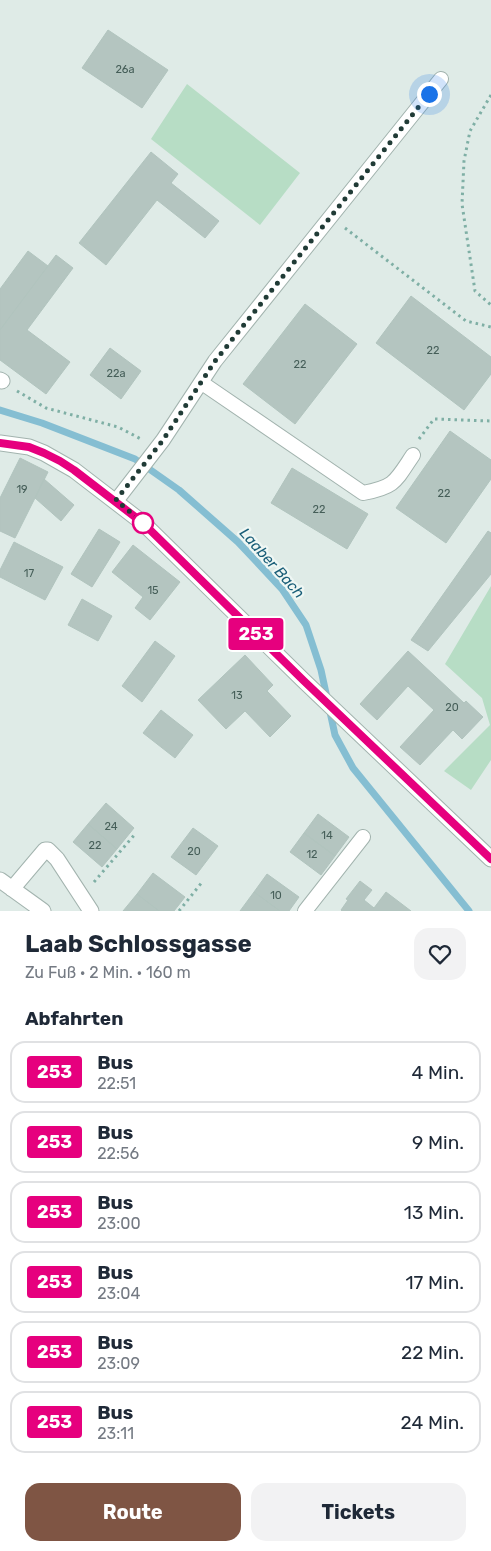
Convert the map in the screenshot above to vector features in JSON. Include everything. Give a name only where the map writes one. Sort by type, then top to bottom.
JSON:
[{"type":"street","points":[[0,443],[29,447],[44,453],[74,470],[116,500],[143,523],[304,681],[491,859]]},
{"type":"street","points":[[43,911],[6,884],[45,850],[48,850],[57,859],[91,911]]},
{"type":"lane","points":[[116,500],[152,454],[215,361],[441,79]]},
{"type":"lane","points":[[202,382],[362,493],[385,489],[398,479],[413,455]]},
{"type":"lane","points":[[304,911],[363,836]]},
{"type":"path","points":[[491,95],[470,130],[464,161],[462,204],[475,291],[491,305]]},
{"type":"path","points":[[330,217],[466,321],[491,327]]},
{"type":"path","points":[[1,380],[46,408],[118,428],[140,439],[152,454]]},
{"type":"path","points":[[413,455],[414,446],[434,419],[491,420]]},
{"type":"path","points":[[82,896],[136,833]]},
{"type":"path","points":[[179,911],[203,881]]},
{"type":"green space","points":[[187,84],[300,173],[260,225],[151,139]]},
{"type":"green space","points":[[491,586],[491,760],[471,790],[444,771],[490,725],[482,698],[445,664]]},
{"type":"building","points":[[108,30],[168,70],[142,108],[82,68]]},
{"type":"building","points":[[151,152],[178,174],[171,183],[219,221],[205,238],[157,200],[106,265],[79,243]]},
{"type":"building","points":[[28,251],[48,266],[0,330],[0,289]]},
{"type":"building","points":[[56,255],[73,268],[27,330],[70,362],[46,394],[0,360],[0,330]]},
{"type":"building","points":[[411,296],[491,357],[491,374],[464,410],[376,343]]},
{"type":"building","points":[[305,304],[357,344],[295,424],[243,384]]},
{"type":"building","points":[[110,348],[141,371],[121,399],[90,375]]},
{"type":"building","points":[[450,431],[491,460],[491,479],[446,543],[396,508]]},
{"type":"building","points":[[20,458],[48,472],[15,538],[0,531],[0,498]]},
{"type":"building","points":[[292,468],[368,514],[347,549],[271,503]]},
{"type":"building","points":[[44,479],[74,505],[61,521],[35,498]]},
{"type":"building","points":[[99,529],[120,542],[92,587],[71,574]]},
{"type":"building","points":[[488,531],[491,533],[491,574],[428,651],[411,640]]},
{"type":"building","points":[[14,542],[63,567],[45,600],[0,577],[0,570]]},
{"type":"building","points":[[133,545],[180,582],[150,620],[135,608],[143,597],[112,572]]},
{"type":"building","points":[[82,599],[112,616],[98,641],[68,625]]},
{"type":"building","points":[[155,641],[175,656],[142,702],[122,686]]},
{"type":"building","points":[[408,651],[464,703],[466,701],[483,717],[462,739],[453,730],[420,765],[400,747],[434,710],[408,686],[377,720],[360,704]]},
{"type":"building","points":[[245,655],[273,685],[267,691],[291,716],[270,737],[245,711],[226,729],[198,700]]},
{"type":"building","points":[[161,710],[193,735],[175,758],[143,733]]},
{"type":"building","points":[[106,803],[134,828],[117,849],[88,824]]},
{"type":"building","points":[[318,814],[349,837],[335,856],[304,833]]},
{"type":"building","points":[[88,824],[117,849],[102,867],[73,842]]},
{"type":"building","points":[[193,828],[218,846],[196,875],[171,857]]},
{"type":"building","points":[[304,833],[335,856],[321,875],[290,852]]},
{"type":"building","points":[[153,873],[185,897],[174,911],[159,911],[137,894]]},
{"type":"building","points":[[267,874],[299,897],[289,911],[280,911],[254,892]]},
{"type":"building","points":[[360,881],[372,890],[364,900],[374,908],[386,892],[411,911],[342,911],[348,900],[346,899]]},
{"type":"building","points":[[254,892],[280,911],[240,911]]},
{"type":"building","points":[[137,894],[159,911],[123,911]]},
{"type":"waterway","name":"Laaber Bach","points":[[0,410],[42,423],[135,459],[179,490],[238,542],[282,589],[306,625],[321,670],[335,735],[353,768],[469,911]]},
{"type":"bus line","name":"253","points":[[0,443],[29,447],[44,453],[74,470],[116,500],[143,523],[304,681],[491,859]]},
{"type":"route","points":[[143,523],[116,500],[163,440],[215,361],[429,94]]}]
